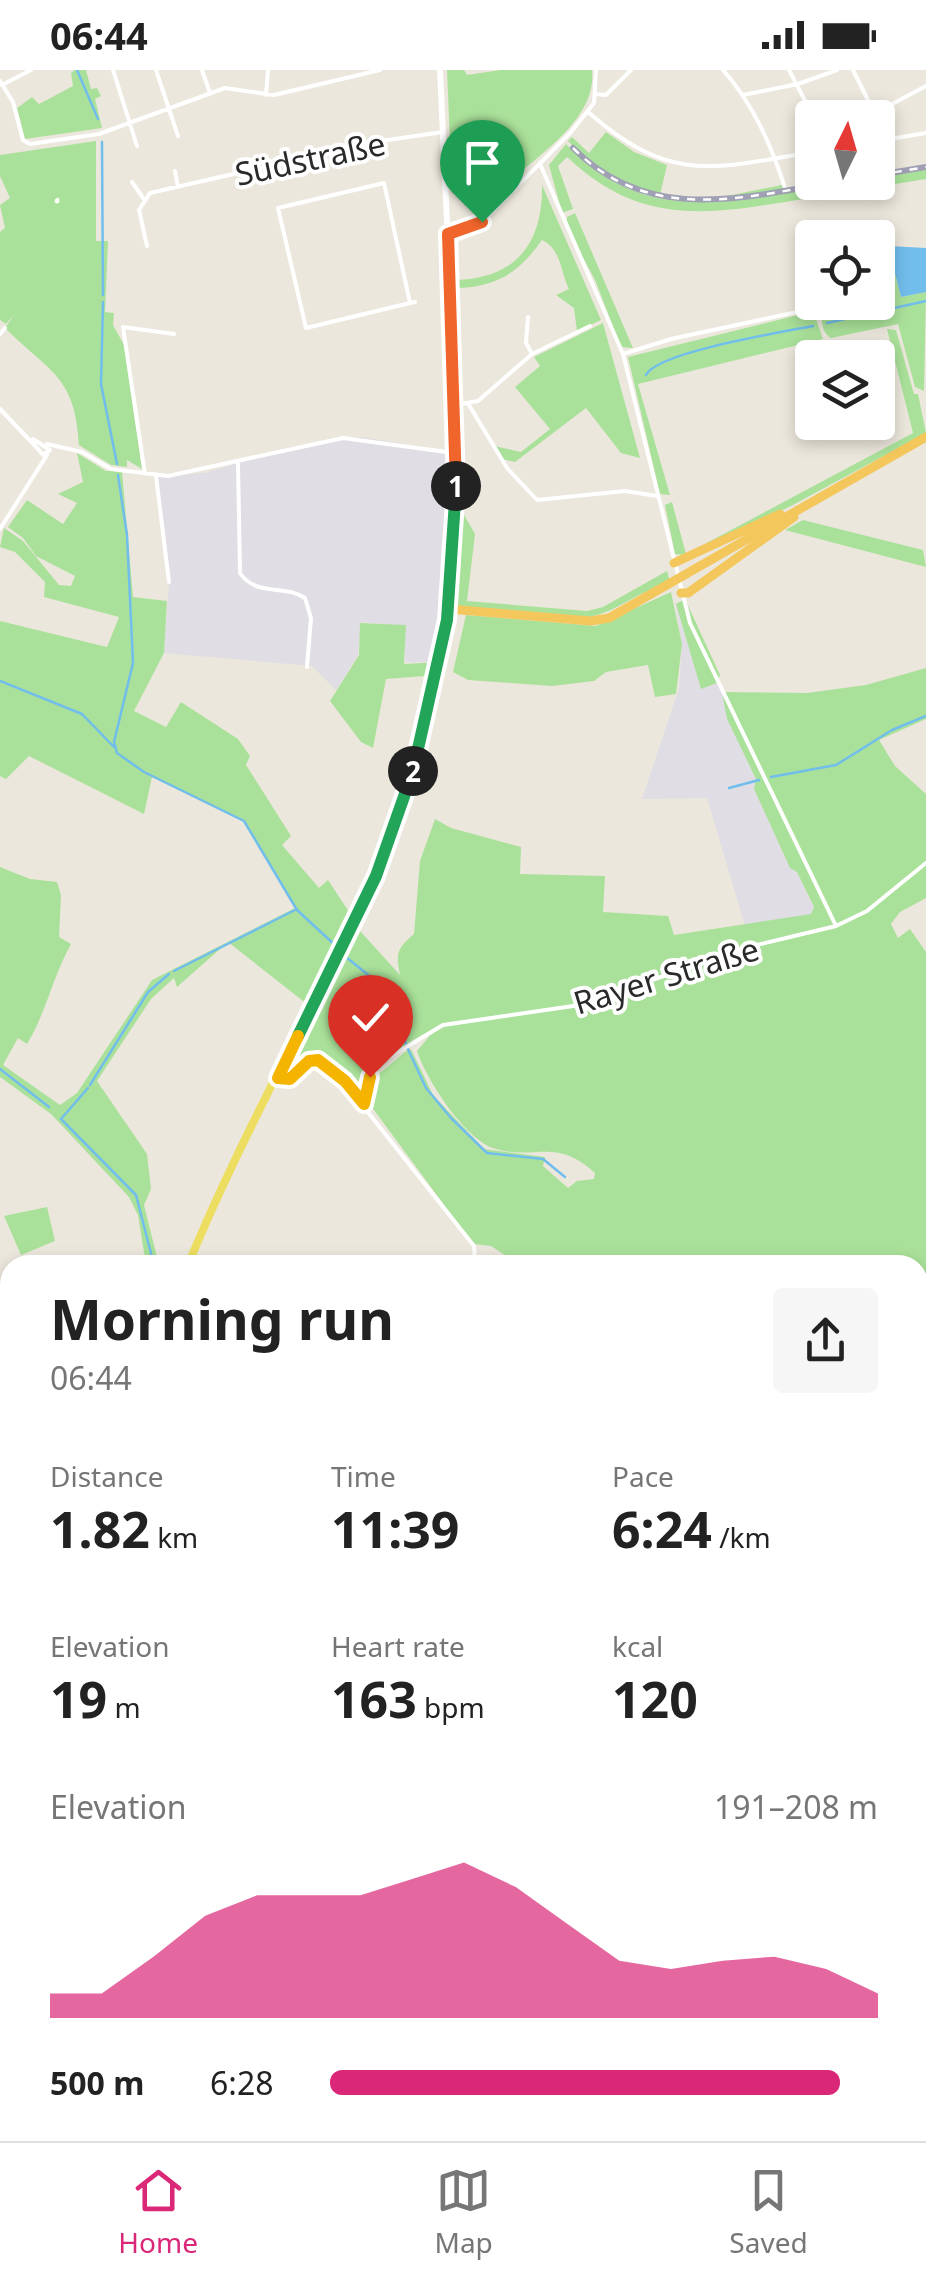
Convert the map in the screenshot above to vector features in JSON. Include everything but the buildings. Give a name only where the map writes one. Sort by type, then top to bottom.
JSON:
[{"type":"highway","points":[[448,610],[591,621],[609,618],[926,437]]},
{"type":"highway","points":[[674,564],[810,502]]},
{"type":"highway","points":[[681,593],[710,578],[810,502]]},
{"type":"main road","points":[[193,1255],[376,876],[414,769],[448,610],[457,453],[440,70]]},
{"type":"street","points":[[31,70],[1,83],[26,143],[94,136],[210,93],[239,87],[266,95],[380,70]]},
{"type":"street","points":[[113,70],[137,146]]},
{"type":"street","points":[[156,70],[178,136]]},
{"type":"street","points":[[202,70],[210,93]]},
{"type":"street","points":[[266,95],[268,70]]},
{"type":"street","points":[[448,234],[482,222],[588,112],[596,94],[596,70]]},
{"type":"street","points":[[596,94],[606,95],[631,70]]},
{"type":"street","points":[[723,70],[744,95],[776,158],[786,191]]},
{"type":"street","points":[[789,70],[806,100]]},
{"type":"street","points":[[744,95],[798,84],[837,70]]},
{"type":"street","points":[[853,70],[869,100]]},
{"type":"street","points":[[895,102],[926,86]]},
{"type":"street","points":[[588,112],[631,148],[668,162],[711,168],[795,155]]},
{"type":"street","name":"Südstraße","points":[[143,198],[374,142],[442,132]]},
{"type":"street","points":[[895,139],[926,134]]},
{"type":"street","points":[[540,164],[623,354],[681,593],[703,650],[836,926]]},
{"type":"street","points":[[175,171],[178,187]]},
{"type":"street","points":[[132,182],[143,198],[139,227],[146,246]]},
{"type":"street","name":"Südstraße","points":[[384,184],[413,302],[306,328],[278,208],[384,184]]},
{"type":"street","points":[[623,354],[671,339],[795,312]]},
{"type":"street","points":[[528,318],[526,343],[532,354]]},
{"type":"street","points":[[456,405],[470,405],[532,354],[590,326]]},
{"type":"street","points":[[145,474],[123,327],[174,334]]},
{"type":"street","points":[[0,334],[5,328]]},
{"type":"street","points":[[470,405],[507,468],[537,500],[625,491],[657,496]]},
{"type":"street","points":[[0,409],[32,439],[39,451],[40,464]]},
{"type":"street","points":[[32,439],[72,449],[104,467],[156,476],[193,474],[343,438],[457,453]]},
{"type":"street","points":[[39,451],[46,444]]},
{"type":"street","points":[[2,526],[48,454],[46,444]]},
{"type":"street","points":[[39,451],[48,454],[72,449]]},
{"type":"street","points":[[238,463],[240,573],[256,588],[292,591],[305,598],[311,618],[307,667]]},
{"type":"street","points":[[156,476],[169,582]]},
{"type":"street","name":"Rayer Straße","points":[[364,1104],[374,1070],[452,1022],[580,1005],[744,948],[836,926],[867,911],[926,863]]},
{"type":"street","points":[[278,1078],[290,1079],[309,1061],[318,1060],[345,1081],[474,1246],[474,1255]]},
{"type":"shaded area","points":[[363,437],[457,453],[452,580],[440,662],[405,662],[405,626],[361,622],[358,655],[336,690],[312,666],[164,653],[169,582],[156,476],[205,473],[290,447]]},
{"type":"shaded area","points":[[675,600],[701,688],[717,683],[723,693],[727,719],[756,779],[754,789],[790,868],[797,872],[814,908],[811,914],[745,926],[707,798],[642,799],[679,688],[682,644]]},
{"type":"green space","points":[[86,70],[91,89],[97,88],[101,96],[95,99],[102,128],[25,139],[17,108],[32,97],[39,104],[73,86],[71,73]]},
{"type":"green space","points":[[447,70],[464,70],[467,75],[501,70],[592,70],[591,88],[585,105],[562,136],[502,189],[480,165],[479,142],[450,143]]},
{"type":"green space","points":[[606,132],[634,152],[667,165],[660,195],[616,179],[568,141],[572,137],[589,153]]},
{"type":"green space","points":[[96,141],[96,241],[108,241],[105,312],[114,313],[113,325],[124,345],[142,469],[127,460],[127,467],[111,465],[79,445],[77,422],[66,389],[5,328],[14,315],[6,324],[0,320],[0,232],[5,228],[0,205],[10,198],[0,176],[0,155]]},
{"type":"green space","points":[[566,144],[602,175],[639,193],[676,201],[714,201],[795,191],[795,200],[703,211],[648,205],[594,179],[567,157],[558,166],[573,209],[562,213],[549,165]]},
{"type":"green space","points":[[926,169],[926,179],[895,184],[895,174]]},
{"type":"green space","points":[[542,185],[601,320],[577,331],[574,308],[556,295],[569,289],[559,261],[542,240],[505,276],[483,285],[456,288],[456,280],[494,273],[522,254],[537,225]]},
{"type":"green space","points":[[782,185],[783,190],[751,195],[717,198]]},
{"type":"green space","points":[[575,213],[633,348],[621,347],[595,280],[566,226],[567,217]]},
{"type":"green space","points":[[895,273],[901,297],[926,292],[924,391],[915,387],[898,324],[831,338],[822,321],[895,320]]},
{"type":"green space","points":[[795,316],[795,320],[816,320],[823,339],[795,340],[795,346],[638,384],[670,495],[660,494],[628,357]]},
{"type":"green space","points":[[603,323],[640,458],[621,453],[586,408],[515,462],[502,459],[494,446],[521,452],[550,429],[515,387],[540,366],[534,357]]},
{"type":"green space","points":[[887,329],[896,330],[914,394],[918,394],[926,433],[791,506],[687,555],[675,554],[665,505],[672,502],[686,554],[913,433],[895,361],[895,340],[890,340]]},
{"type":"green space","points":[[77,453],[106,471],[122,471],[133,597],[167,601],[164,653],[134,711],[166,727],[181,702],[238,739],[250,756],[246,765],[291,836],[282,845],[319,888],[328,880],[349,912],[359,913],[365,920],[360,931],[400,975],[399,952],[414,934],[420,861],[435,819],[451,828],[521,847],[520,874],[605,876],[603,912],[668,916],[674,935],[811,914],[814,907],[797,872],[790,868],[754,789],[756,779],[727,719],[722,692],[807,693],[866,685],[926,668],[926,719],[879,740],[895,766],[926,794],[926,898],[900,912],[891,924],[898,938],[910,929],[926,952],[926,1255],[505,1255],[491,1246],[473,1244],[371,1106],[374,1078],[405,1052],[411,1049],[433,1095],[484,1149],[545,1157],[543,1166],[568,1188],[577,1181],[594,1179],[595,1173],[568,1155],[508,1152],[493,1148],[470,1133],[437,1091],[417,1051],[431,1034],[380,1067],[374,1076],[363,1103],[345,1081],[318,1060],[290,1079],[277,1078],[312,1008],[228,942],[177,987],[174,978],[151,999],[97,1081],[147,1154],[151,1189],[144,1205],[156,1255],[144,1255],[138,1215],[129,1197],[51,1114],[0,1077],[0,867],[30,879],[57,882],[61,895],[59,937],[71,944],[27,1044],[18,1038],[3,1065],[60,1105],[77,1093],[152,980],[295,908],[243,821],[152,777],[144,814],[29,756],[6,779],[0,776],[0,621],[107,647],[119,617],[44,597],[45,582],[15,552],[0,547],[4,528],[23,541],[59,585],[71,586],[75,576],[36,556],[23,538],[8,527],[27,500],[63,524],[77,503],[58,494],[83,482]]},
{"type":"green space","points":[[456,501],[475,534],[467,601],[587,611],[603,607],[667,571],[671,585],[589,617],[449,609]]},
{"type":"green space","points":[[803,520],[923,550],[926,567],[785,530]]},
{"type":"green space","points":[[671,592],[682,644],[676,694],[655,697],[648,665],[606,672],[594,681],[552,686],[468,680],[453,672],[466,615],[596,626]]},
{"type":"green space","points":[[685,599],[720,675],[717,683],[701,689],[676,604]]},
{"type":"green space","points":[[360,623],[406,625],[404,664],[440,662],[438,675],[386,679],[373,748],[361,742],[330,701],[359,655]]},
{"type":"green space","points":[[47,1207],[55,1241],[21,1255],[4,1216]]},
{"type":"water","points":[[895,246],[926,248],[926,292],[901,297],[895,273]]},
{"type":"waterway","points":[[77,70],[98,119]]},
{"type":"waterway","points":[[102,142],[103,295]]},
{"type":"waterway","points":[[827,323],[926,301]]},
{"type":"waterway","points":[[103,302],[101,384],[117,464]]},
{"type":"waterway","points":[[646,375],[673,358],[696,351],[813,326]]},
{"type":"waterway","points":[[118,475],[127,535],[133,663],[114,742],[117,753],[144,772],[244,821],[297,910],[336,946]]},
{"type":"waterway","points":[[0,681],[82,714],[114,747]]},
{"type":"waterway","points":[[771,777],[836,765],[892,730],[926,716]]},
{"type":"waterway","points":[[729,788],[759,780]]},
{"type":"waterway","points":[[174,971],[295,910]]},
{"type":"waterway","points":[[346,957],[388,991],[402,1015],[406,1045],[426,1088],[451,1118],[487,1153],[543,1159],[565,1177]]},
{"type":"waterway","points":[[90,1085],[148,992],[169,974]]},
{"type":"waterway","points":[[0,1069],[49,1107]]},
{"type":"waterway","points":[[88,1088],[61,1119],[136,1195],[151,1255]]},
{"type":"railway","points":[[573,148],[602,172],[633,188],[665,196],[697,200],[795,189]]},
{"type":"railway","points":[[895,172],[926,167]]},
{"type":"route","points":[[370,1077],[364,1104],[345,1081],[318,1060],[309,1061],[290,1079],[278,1078],[376,876],[414,769],[439,668],[450,600],[456,501],[448,234],[482,222]]}]
